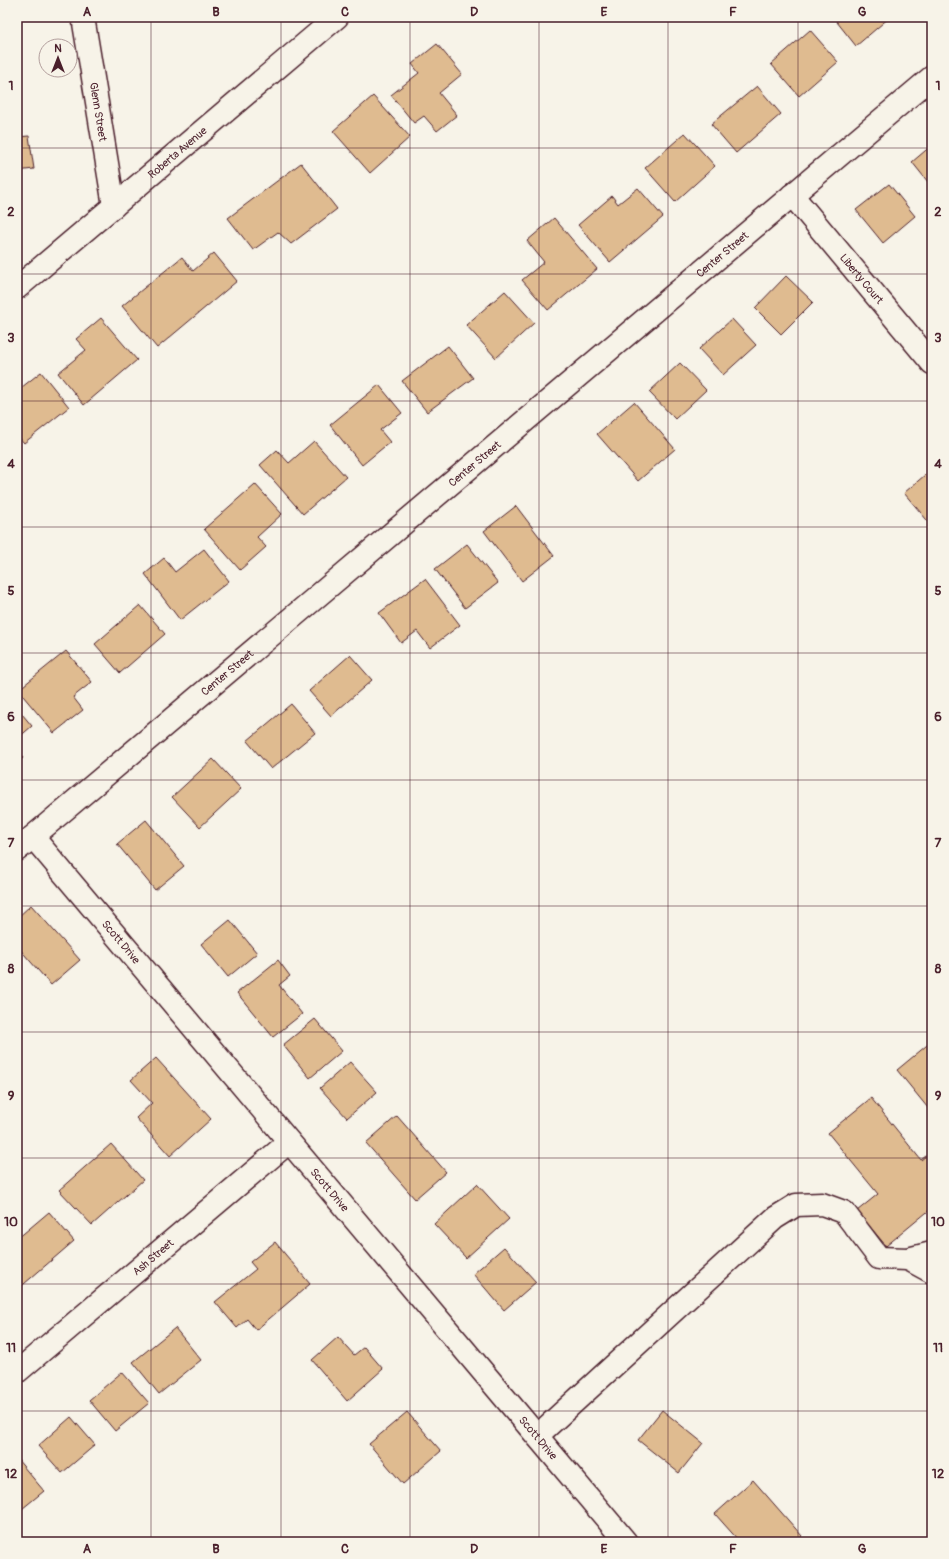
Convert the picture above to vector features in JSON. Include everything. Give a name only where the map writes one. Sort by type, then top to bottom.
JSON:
[{"type":"street","name":"Glenn Street","points":[[83,17],[114,206]]},
{"type":"street","name":"Roberta Avenue","points":[[17,288],[337,17]]},
{"type":"street","name":"Center Street","points":[[25,843],[932,77]]},
{"type":"street","name":"Liberty Court","points":[[792,195],[932,363]]},
{"type":"street","name":"Scott Drive","points":[[25,843],[288,1142],[626,1542]]},
{"type":"street","name":"Ash Street","points":[[17,1372],[288,1142]]},
{"type":"street","points":[[537,1436],[775,1218],[796,1206],[822,1204],[844,1212],[879,1258],[908,1259],[932,1253]]},
{"type":"street","points":[[908,1259],[932,1272]]},
{"type":"building","points":[[833,17],[890,17],[856,46]]},
{"type":"building","points":[[810,30],[838,62],[799,96],[771,64]]},
{"type":"building","points":[[437,44],[462,74],[439,93],[457,115],[437,131],[424,116],[414,123],[391,95],[419,73],[412,64]]},
{"type":"building","points":[[757,86],[781,114],[736,153],[711,124]]},
{"type":"building","points":[[373,96],[410,137],[370,173],[333,131]]},
{"type":"building","points":[[685,133],[715,166],[675,202],[645,168]]},
{"type":"building","points":[[29,136],[34,169],[17,171],[17,137]]},
{"type":"building","points":[[932,145],[932,187],[912,162]]},
{"type":"building","points":[[301,163],[337,209],[291,244],[278,232],[253,250],[228,218]]},
{"type":"building","points":[[889,184],[915,216],[883,243],[856,210]]},
{"type":"building","points":[[638,188],[663,217],[610,262],[578,225],[612,196],[618,204]]},
{"type":"building","points":[[554,218],[597,269],[548,310],[522,280],[544,262],[527,241]]},
{"type":"building","points":[[214,253],[237,281],[157,348],[122,306],[182,257],[193,271]]},
{"type":"building","points":[[786,276],[813,302],[781,334],[755,308]]},
{"type":"building","points":[[505,291],[534,323],[496,358],[466,325]]},
{"type":"building","points":[[101,318],[137,360],[84,405],[58,373],[86,350],[76,339]]},
{"type":"building","points":[[732,319],[756,345],[723,375],[699,349]]},
{"type":"building","points":[[448,346],[473,378],[427,412],[402,381]]},
{"type":"building","points":[[680,363],[706,390],[675,419],[649,392]]},
{"type":"building","points":[[41,372],[69,407],[24,443],[17,435],[17,391]]},
{"type":"building","points":[[379,385],[402,413],[380,430],[390,442],[362,465],[330,425]]},
{"type":"building","points":[[634,402],[675,449],[638,481],[597,434]]},
{"type":"building","points":[[314,441],[346,477],[303,514],[260,465],[277,450],[289,463]]},
{"type":"building","points":[[932,469],[932,526],[904,493]]},
{"type":"building","points":[[255,484],[282,514],[257,537],[266,547],[240,570],[204,529]]},
{"type":"building","points":[[516,506],[554,556],[522,581],[484,531]]},
{"type":"building","points":[[467,544],[498,583],[465,608],[435,569]]},
{"type":"building","points":[[204,549],[229,581],[180,620],[145,574],[164,558],[175,572]]},
{"type":"building","points":[[425,579],[460,625],[430,648],[417,631],[401,643],[379,613]]},
{"type":"building","points":[[140,605],[165,634],[120,673],[95,644]]},
{"type":"building","points":[[66,651],[92,682],[73,697],[83,710],[54,733],[18,690]]},
{"type":"building","points":[[350,655],[372,680],[331,716],[309,691]]},
{"type":"building","points":[[291,704],[315,733],[271,769],[247,741]]},
{"type":"building","points":[[17,708],[32,726],[17,739]]},
{"type":"building","points":[[17,751],[23,758],[17,763]]},
{"type":"building","points":[[213,759],[241,789],[200,827],[172,797]]},
{"type":"building","points":[[146,820],[184,866],[155,890],[117,844]]},
{"type":"building","points":[[31,905],[80,960],[51,985],[17,946],[17,918]]},
{"type":"building","points":[[230,920],[257,953],[228,977],[201,944]]},
{"type":"building","points":[[278,960],[290,976],[279,985],[302,1014],[273,1037],[237,993]]},
{"type":"building","points":[[315,1019],[342,1051],[310,1078],[283,1045]]},
{"type":"building","points":[[932,1041],[932,1113],[897,1070]]},
{"type":"building","points":[[156,1058],[211,1119],[170,1156],[136,1118],[152,1103],[131,1080]]},
{"type":"building","points":[[350,1062],[377,1092],[347,1118],[320,1088]]},
{"type":"building","points":[[871,1098],[921,1160],[932,1151],[932,1208],[886,1246],[857,1211],[878,1194],[828,1133]]},
{"type":"building","points":[[397,1116],[446,1172],[415,1199],[366,1143]]},
{"type":"building","points":[[111,1144],[143,1180],[92,1225],[59,1190]]},
{"type":"building","points":[[477,1184],[509,1219],[466,1258],[434,1224]]},
{"type":"building","points":[[49,1212],[74,1241],[17,1290],[17,1239]]},
{"type":"building","points":[[275,1242],[310,1284],[256,1330],[247,1319],[237,1328],[215,1302],[256,1269],[250,1262]]},
{"type":"building","points":[[504,1247],[536,1282],[504,1310],[473,1274]]},
{"type":"building","points":[[175,1328],[201,1360],[159,1394],[133,1362]]},
{"type":"building","points":[[338,1337],[354,1355],[364,1347],[383,1369],[347,1401],[312,1360]]},
{"type":"building","points":[[122,1372],[149,1403],[115,1431],[89,1400]]},
{"type":"building","points":[[662,1410],[703,1443],[679,1473],[638,1440]]},
{"type":"building","points":[[407,1412],[441,1451],[403,1484],[369,1444]]},
{"type":"building","points":[[71,1417],[95,1445],[62,1473],[38,1446]]},
{"type":"building","points":[[17,1459],[44,1491],[17,1513]]},
{"type":"building","points":[[753,1480],[802,1536],[796,1542],[740,1542],[715,1514]]}]
